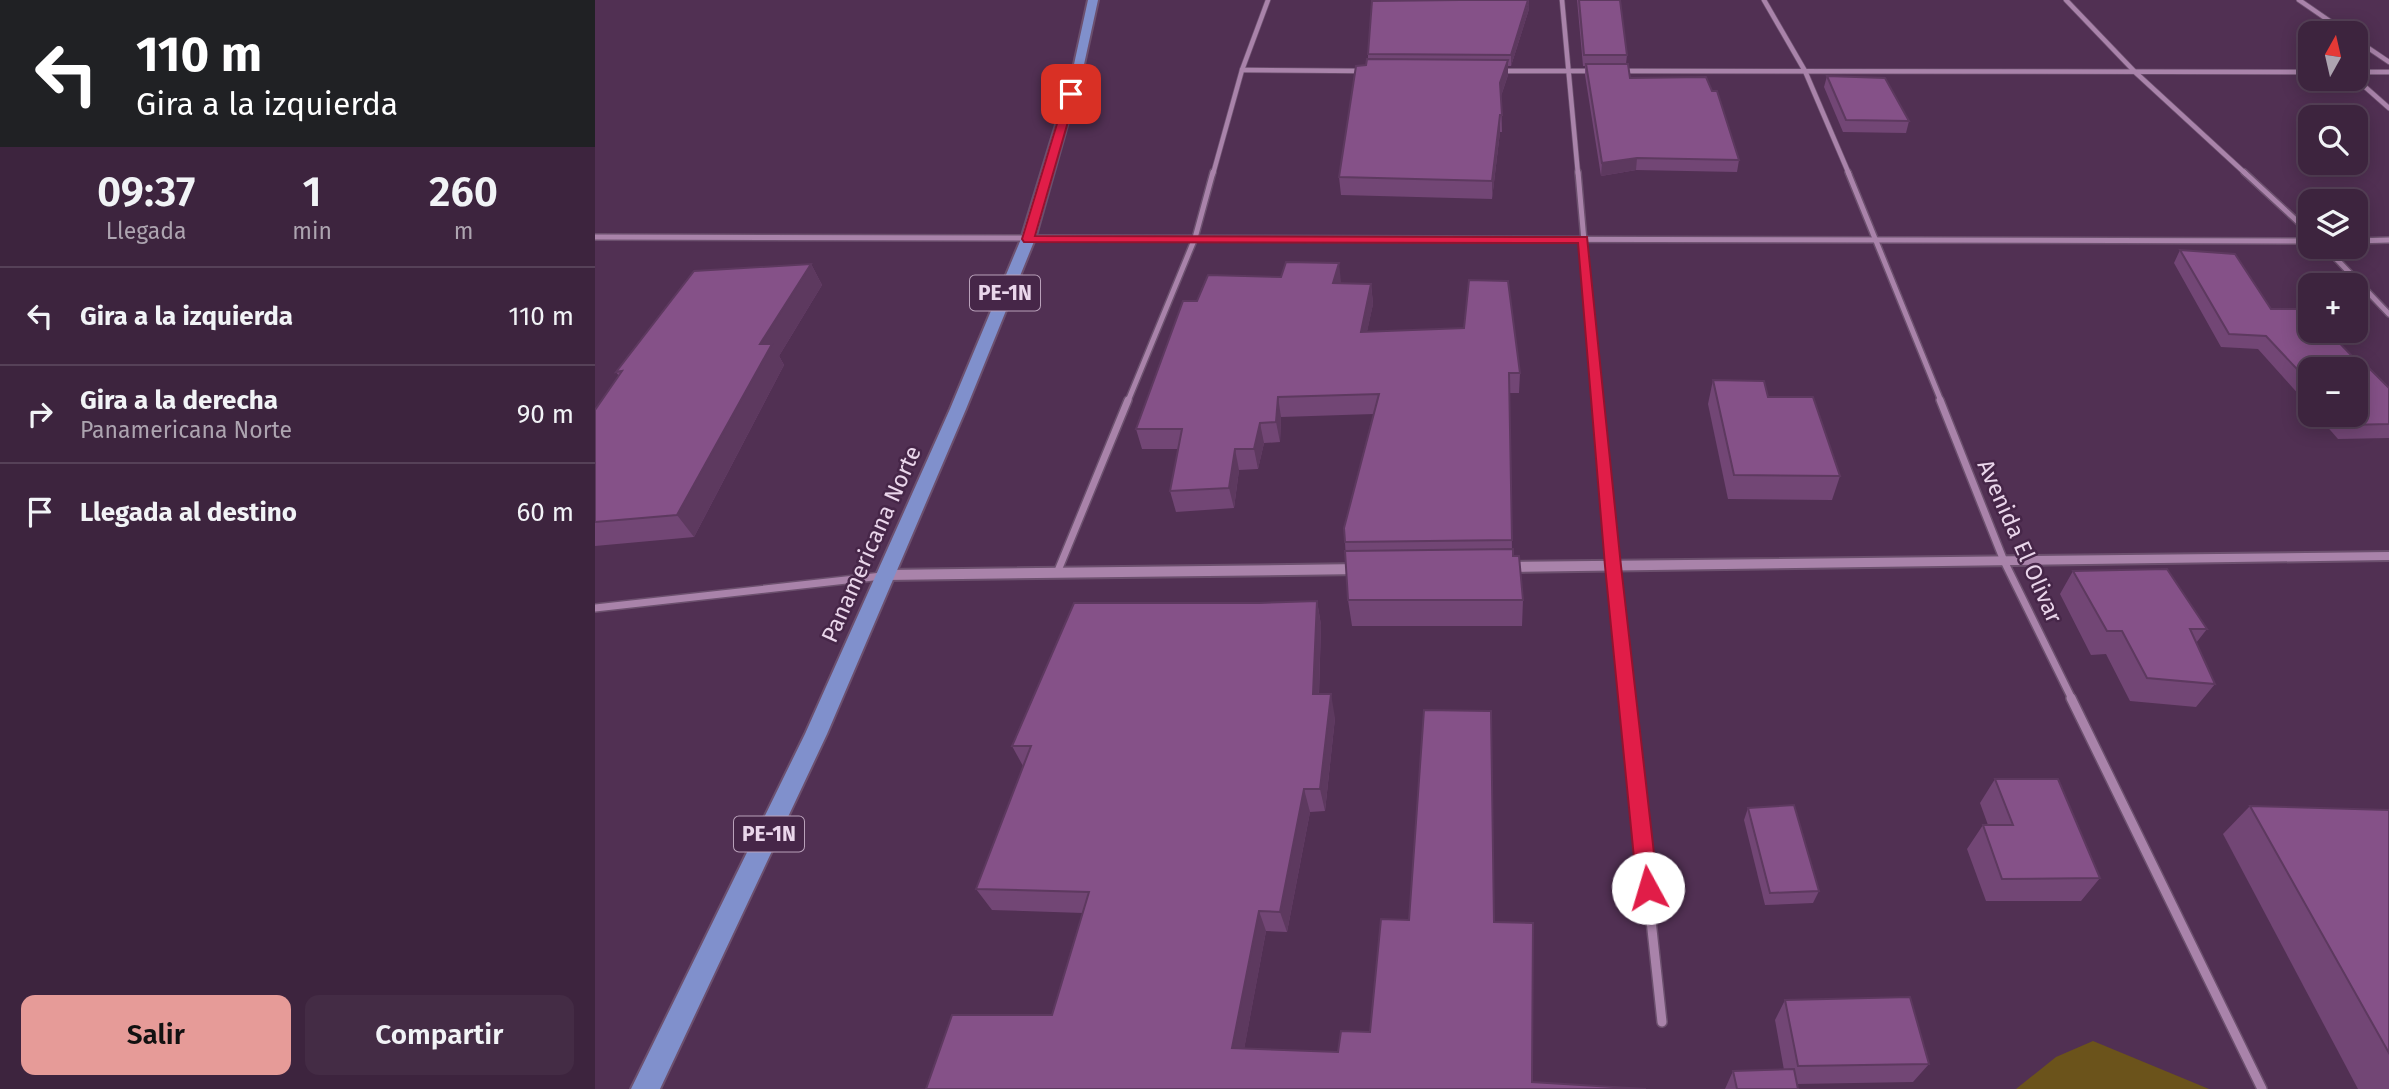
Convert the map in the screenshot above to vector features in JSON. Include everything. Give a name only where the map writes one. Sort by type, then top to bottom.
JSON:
[{"type":"highway","name":"Panamericana Norte","points":[[645,1089],[816,734],[1028,239],[1078,69],[1093,0]]},
{"type":"street","points":[[1057,573],[1195,239],[1242,70],[1268,0]]},
{"type":"street","points":[[1562,0],[1613,566],[1663,1022]]},
{"type":"street","name":"Avenida El Olivar","points":[[1764,0],[1805,71],[1877,241],[2004,561],[2262,1089]]},
{"type":"street","points":[[2066,0],[2135,72],[2298,222]]},
{"type":"street","points":[[2299,0],[2330,21]]},
{"type":"street","points":[[2368,48],[2389,62]]},
{"type":"street","points":[[1242,70],[1365,71]]},
{"type":"street","points":[[1488,71],[1598,71]]},
{"type":"street","points":[[1612,71],[2298,72]]},
{"type":"street","points":[[2368,72],[2389,72]]},
{"type":"street","points":[[2368,89],[2389,108]]},
{"type":"street","points":[[595,237],[2298,241]]},
{"type":"street","points":[[2368,241],[2389,240]]},
{"type":"street","points":[[2336,259],[2389,314]]},
{"type":"street","points":[[1488,568],[2389,556]]},
{"type":"street","points":[[595,608],[886,575],[1377,569]]},
{"type":"shaded area","points":[[2093,1041],[2209,1089],[2016,1089],[2056,1057]]},
{"type":"building","points":[[1528,0],[1511,55],[1368,54],[1372,1]]},
{"type":"building","points":[[1579,0],[1620,0],[1627,55],[1584,55]]},
{"type":"building","points":[[1367,59],[1508,60],[1500,83],[1502,115],[1492,181],[1339,177],[1356,66],[1366,65]]},
{"type":"building","points":[[1586,64],[1628,64],[1630,78],[1706,77],[1712,91],[1717,91],[1739,160],[1637,158],[1602,163]]},
{"type":"building","points":[[1827,76],[1885,78],[1909,121],[1846,120]]},
{"type":"building","points":[[2180,250],[2235,254],[2271,309],[2298,309],[2298,343],[2340,343],[2352,356],[2358,357],[2298,357],[2298,370],[2266,336],[2229,334]]},
{"type":"building","points":[[1286,262],[1339,263],[1333,283],[1371,284],[1361,332],[1464,328],[1469,280],[1508,281],[1520,373],[1509,373],[1512,540],[1345,542],[1344,528],[1379,394],[1278,397],[1276,422],[1260,423],[1254,449],[1235,449],[1229,488],[1170,491],[1182,429],[1136,429],[1183,301],[1197,301],[1208,275],[1281,277]]},
{"type":"building","points":[[811,264],[760,344],[772,344],[677,515],[595,522],[595,410],[622,371],[616,372],[694,271]]},
{"type":"building","points":[[2368,367],[2389,388],[2389,424],[2368,425]]},
{"type":"building","points":[[1713,380],[1764,381],[1768,397],[1813,397],[1840,476],[1734,475]]},
{"type":"building","points":[[1513,549],[1513,556],[1519,556],[1523,600],[1348,600],[1345,551]]},
{"type":"building","points":[[2167,569],[2207,629],[2190,629],[2215,684],[2147,678],[2122,631],[2107,631],[2073,571]]},
{"type":"building","points":[[1317,601],[1313,694],[1331,694],[1320,789],[1304,789],[1280,912],[1259,911],[1232,1048],[1338,1052],[1341,1031],[1370,1032],[1381,919],[1409,920],[1424,710],[1491,711],[1494,922],[1533,923],[1532,1082],[1646,1089],[926,1089],[952,1015],[1052,1015],[1089,892],[976,889],[1031,746],[1012,746],[1074,603]]},
{"type":"building","points":[[1995,779],[2058,779],[2100,878],[2002,879],[1983,825],[2013,825]]},
{"type":"building","points":[[1794,805],[1819,891],[1770,893],[1748,808]]},
{"type":"building","points":[[2250,806],[2389,810],[2389,1053]]},
{"type":"building","points":[[1910,997],[1929,1064],[1798,1066],[1785,1000]]},
{"type":"building","points":[[1794,1069],[1798,1089],[1737,1089],[1733,1071]]},
{"type":"route","points":[[1071,94],[1028,239],[1583,240],[1613,566],[1648,888]]}]
